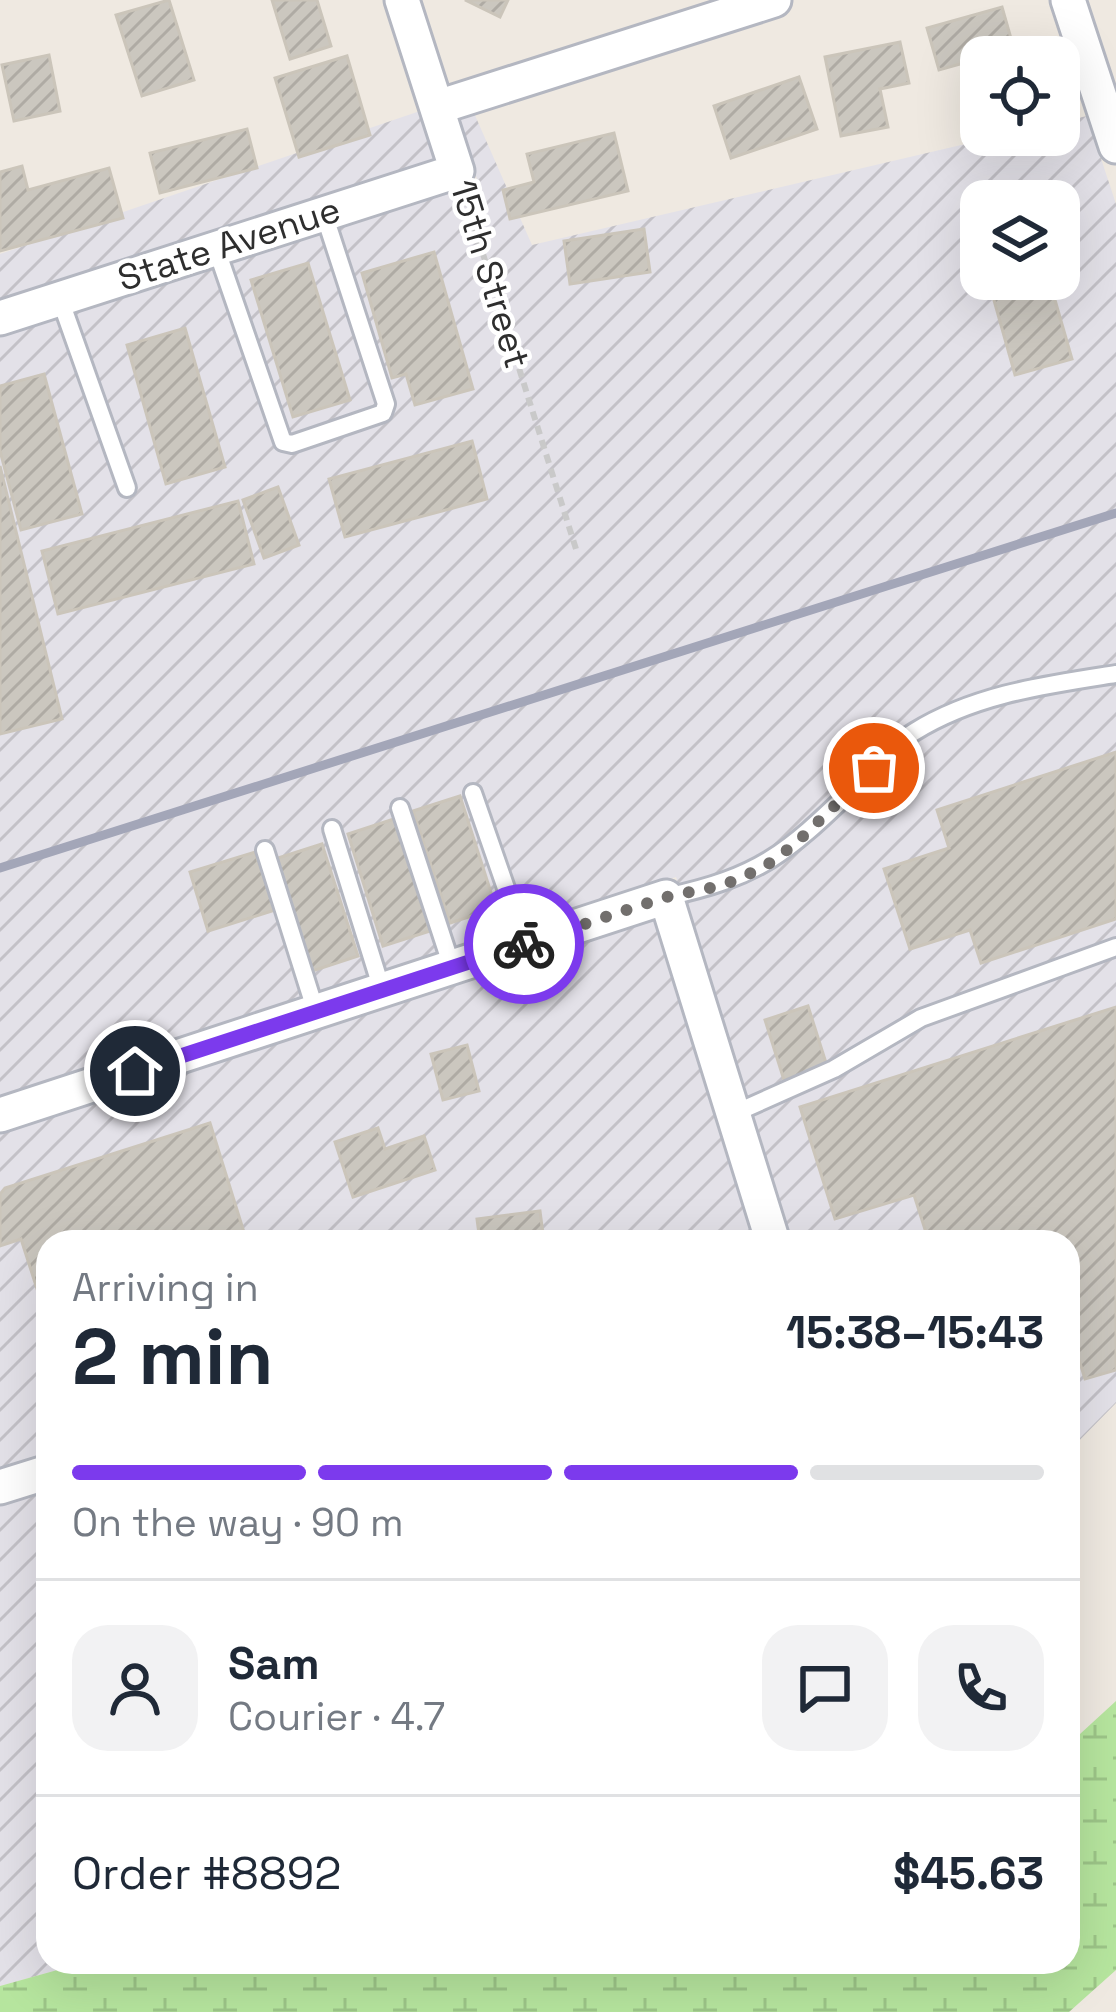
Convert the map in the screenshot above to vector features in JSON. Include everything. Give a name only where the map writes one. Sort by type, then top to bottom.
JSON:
[{"type":"street","name":"15th Street","points":[[402,0],[457,171]]},
{"type":"street","points":[[438,107],[774,0]]},
{"type":"street","points":[[1068,0],[1116,146]]},
{"type":"street","name":"State Avenue","points":[[0,318],[457,171]]},
{"type":"street","points":[[0,1115],[666,897],[769,1230]]},
{"type":"street","points":[[0,1487],[36,1476]]},
{"type":"lane","points":[[216,248],[283,442],[292,444],[383,413],[386,404],[324,214]]},
{"type":"lane","points":[[60,299],[127,488]]},
{"type":"lane","points":[[666,897],[724,885],[764,867],[794,845],[908,736],[941,716],[990,698],[1116,674]]},
{"type":"lane","points":[[473,793],[524,944]]},
{"type":"lane","points":[[400,808],[452,967]]},
{"type":"lane","points":[[332,829],[382,990]]},
{"type":"lane","points":[[265,850],[316,1012]]},
{"type":"lane","points":[[733,1114],[834,1070],[921,1018],[1116,947]]},
{"type":"path","name":"15th Street","points":[[457,171],[576,549]]},
{"type":"shaded area","points":[[420,111],[435,160],[0,301],[0,254]]},
{"type":"shaded area","points":[[474,113],[532,245],[960,145],[960,156],[1080,156],[1080,118],[1087,116],[1116,204],[1116,1403],[1080,1440],[1080,1230],[787,1230],[676,877],[0,1098],[0,336],[478,183],[459,118]]},
{"type":"shaded area","points":[[654,918],[751,1230],[36,1230],[36,1459],[0,1470],[0,1133]]},
{"type":"shaded area","points":[[36,1494],[36,1974],[43,1974],[0,1986],[0,1504]]},
{"type":"green space","points":[[1116,1701],[1116,1970],[1069,2012],[0,2012],[0,1986],[43,1974],[1080,1974],[1080,1734]]},
{"type":"building","points":[[169,0],[194,80],[142,96],[116,15]]},
{"type":"building","points":[[272,0],[317,0],[331,46],[290,59]]},
{"type":"building","points":[[465,0],[508,0],[500,17]]},
{"type":"building","points":[[1002,7],[1010,36],[960,36],[960,64],[939,70],[927,28]]},
{"type":"building","points":[[900,42],[909,83],[880,89],[888,127],[841,136],[825,57]]},
{"type":"building","points":[[49,55],[60,111],[14,121],[2,65]]},
{"type":"building","points":[[347,56],[370,135],[299,157],[275,78]]},
{"type":"building","points":[[799,77],[817,129],[731,158],[714,106]]},
{"type":"building","points":[[247,129],[257,168],[160,193],[150,153]]},
{"type":"building","points":[[614,133],[628,191],[510,219],[503,190],[534,182],[527,154]]},
{"type":"building","points":[[22,166],[28,190],[109,168],[123,218],[0,251],[0,172]]},
{"type":"building","points":[[644,229],[650,272],[570,284],[564,241]]},
{"type":"building","points":[[434,252],[473,389],[415,405],[406,374],[392,378],[362,273]]},
{"type":"building","points":[[308,263],[350,400],[293,417],[251,280]]},
{"type":"building","points":[[994,300],[1055,300],[1072,359],[1015,375]]},
{"type":"building","points":[[185,328],[225,467],[166,484],[127,345]]},
{"type":"building","points":[[44,374],[82,514],[21,530],[0,451],[0,386]]},
{"type":"building","points":[[472,441],[487,499],[345,537],[329,479]]},
{"type":"building","points":[[0,466],[62,719],[0,734]]},
{"type":"building","points":[[278,487],[299,545],[264,558],[243,500]]},
{"type":"building","points":[[238,501],[254,564],[58,614],[42,551]]},
{"type":"building","points":[[1116,752],[1116,919],[981,963],[970,930],[910,949],[884,869],[949,848],[937,810]]},
{"type":"building","points":[[460,796],[496,908],[450,923],[413,811]]},
{"type":"building","points":[[394,819],[430,931],[383,946],[348,834]]},
{"type":"building","points":[[322,844],[358,956],[312,971],[275,859]]},
{"type":"building","points":[[255,852],[275,910],[208,931],[190,872]]},
{"type":"building","points":[[808,1006],[827,1066],[784,1080],[765,1020]]},
{"type":"building","points":[[1116,1007],[1116,1370],[1085,1379],[1080,1363],[1080,1230],[925,1230],[914,1195],[835,1219],[800,1107]]},
{"type":"building","points":[[467,1045],[479,1091],[443,1100],[431,1054]]},
{"type":"building","points":[[210,1123],[243,1230],[36,1230],[36,1286],[21,1239],[0,1246],[0,1194],[5,1188]]},
{"type":"building","points":[[378,1128],[385,1149],[424,1136],[435,1170],[353,1197],[335,1142]]},
{"type":"building","points":[[540,1211],[542,1230],[478,1230],[477,1219]]},
{"type":"railway","points":[[0,868],[1116,513]]},
{"type":"way so far","points":[[524,944],[666,897],[724,885],[764,867],[794,845],[874,768]]},
{"type":"route","points":[[135,1071],[524,944]]}]
